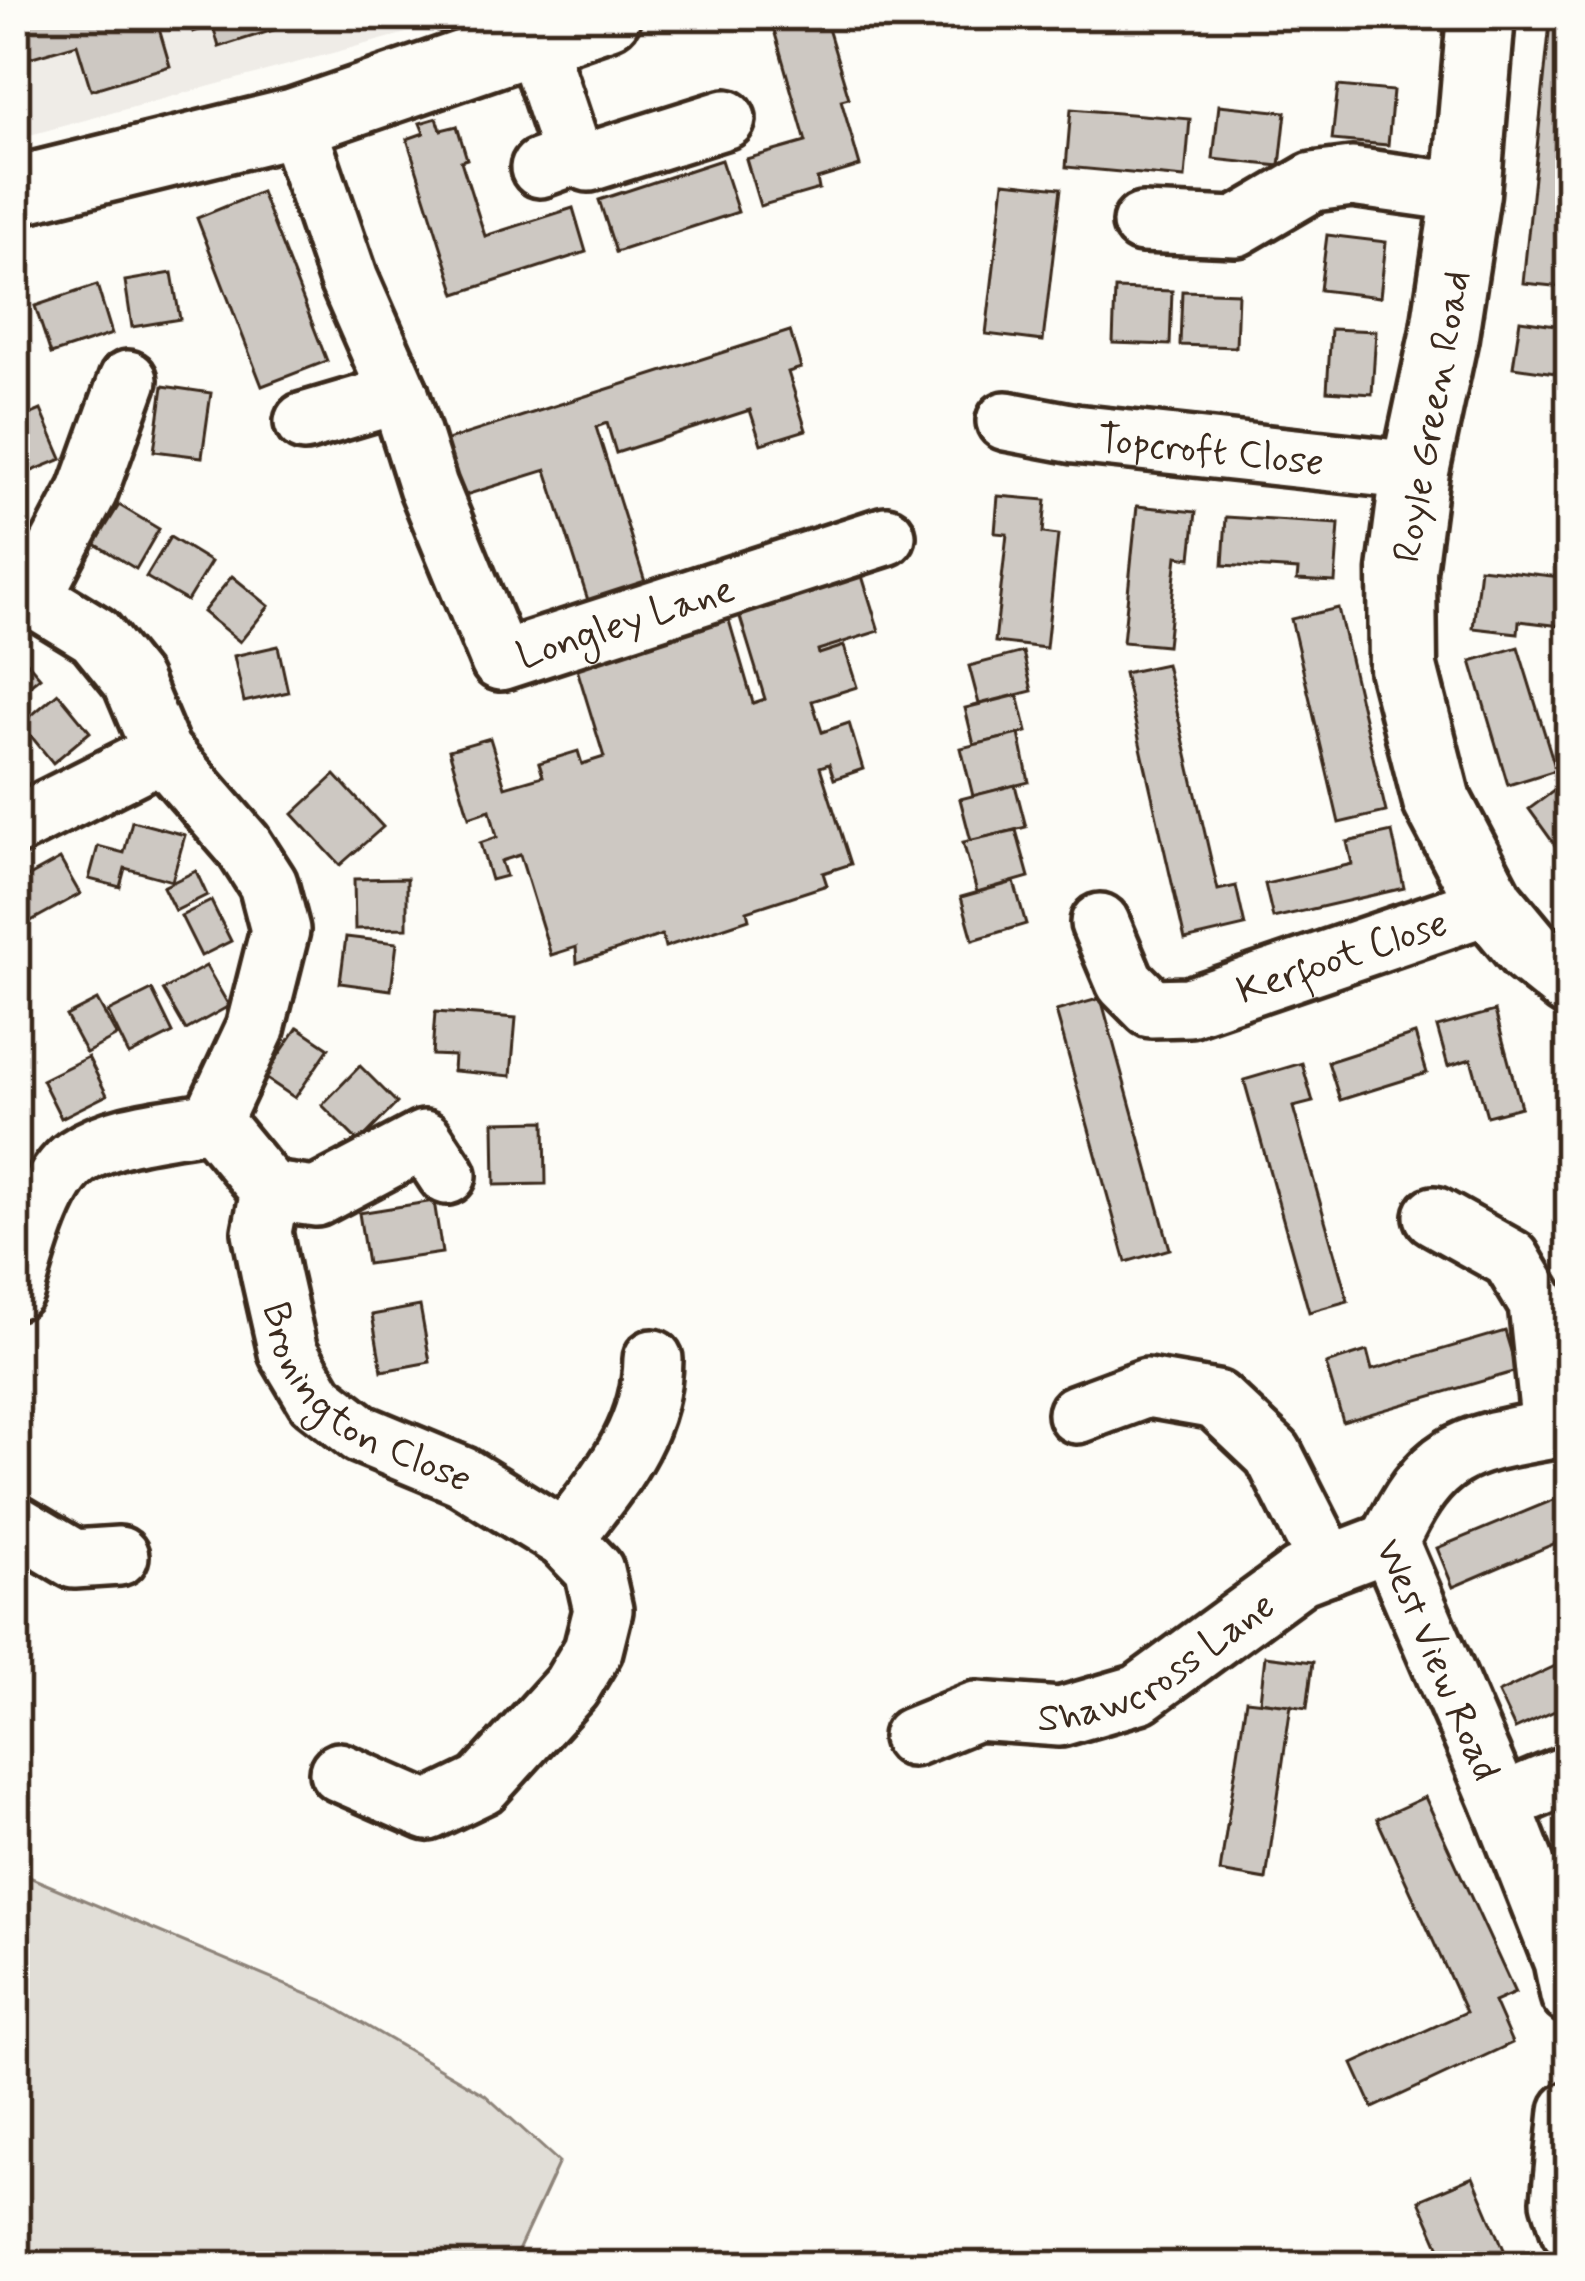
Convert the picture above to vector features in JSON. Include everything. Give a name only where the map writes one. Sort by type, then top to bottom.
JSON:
[{"type":"main road","points":[[15,191],[295,122],[608,15]]},
{"type":"main road","name":"Royle Green Road","points":[[1481,15],[1466,193],[1444,336],[1415,471],[1402,571],[1402,668],[1437,801],[1491,904],[1530,951],[1570,983]]},
{"type":"street","points":[[534,39],[555,162],[589,162],[726,119]]},
{"type":"street","name":"Longley Lane","points":[[295,122],[349,280],[399,394],[428,486],[500,661],[886,536]]},
{"type":"street","points":[[1142,223],[1238,250],[1313,182],[1352,177],[1466,193]]},
{"type":"street","points":[[128,380],[88,491],[24,592],[95,635],[132,681],[162,752],[243,845],[268,884],[280,929],[255,1029],[212,1121]]},
{"type":"street","points":[[304,422],[399,394]]},
{"type":"street","name":"Topcroft Close","points":[[1006,421],[1092,436],[1415,471]]},
{"type":"street","points":[[15,826],[162,752]]},
{"type":"street","name":"Kerfoot Close","points":[[1100,923],[1125,982],[1151,1007],[1193,1006],[1491,904]]},
{"type":"street","points":[[15,1290],[37,1214],[74,1159],[124,1137],[212,1121]]},
{"type":"street","points":[[212,1121],[270,1191],[316,1197],[424,1140],[447,1175]]},
{"type":"street","name":"Bronington Close","points":[[270,1191],[262,1232],[271,1277],[288,1352],[316,1399],[361,1434],[462,1476],[564,1540],[594,1570],[603,1610],[593,1650],[571,1688],[482,1785],[428,1811],[339,1772]]},
{"type":"street","points":[[1434,1216],[1510,1259],[1538,1304],[1560,1428]]},
{"type":"street","points":[[564,1540],[632,1449],[652,1381],[652,1359]]},
{"type":"street","points":[[1077,1414],[1147,1388],[1216,1400],[1273,1454],[1329,1565]]},
{"type":"street","name":"West View Road","points":[[1560,1428],[1482,1443],[1438,1464],[1417,1486],[1389,1542],[1501,1803],[1563,1961],[1570,1995]]},
{"type":"street","points":[[15,1524],[74,1559],[119,1556]]},
{"type":"street","name":"Shawcross Lane","points":[[912,1737],[976,1711],[1060,1717],[1139,1694],[1300,1576],[1389,1542]]},
{"type":"street","points":[[1501,1803],[1570,1774]]},
{"type":"street","points":[[1570,2111],[1562,2201],[1570,2229]]},
{"type":"shaded area","points":[[15,15],[473,15],[15,139]]},
{"type":"shaded area","points":[[15,1871],[324,2001],[485,2095],[559,2162],[511,2266],[15,2266]]},
{"type":"building","points":[[15,15],[155,15],[170,66],[91,90],[77,44],[15,62]]},
{"type":"building","points":[[188,15],[303,15],[305,20],[219,47],[213,26],[193,32]]},
{"type":"building","points":[[786,15],[824,15],[849,98],[841,100],[860,166],[817,179],[819,189],[760,206],[746,159],[806,142],[774,30],[789,26]]},
{"type":"building","points":[[1550,23],[1570,25],[1570,230],[1564,287],[1523,283]]},
{"type":"building","points":[[1338,86],[1393,91],[1388,145],[1332,140]]},
{"type":"building","points":[[1219,105],[1286,112],[1280,166],[1213,159]]},
{"type":"building","points":[[1071,109],[1190,119],[1185,178],[1066,167]]},
{"type":"building","points":[[437,118],[441,130],[457,126],[467,159],[461,161],[485,236],[573,208],[586,252],[456,294],[407,139],[424,133],[420,123]]},
{"type":"building","points":[[721,160],[738,212],[616,252],[599,200]]},
{"type":"building","points":[[1004,182],[1061,188],[1043,341],[986,334]]},
{"type":"building","points":[[261,192],[327,361],[262,386],[197,218]]},
{"type":"building","points":[[1327,235],[1386,242],[1380,297],[1320,290]]},
{"type":"building","points":[[172,273],[180,319],[132,327],[125,281]]},
{"type":"building","points":[[97,285],[112,334],[51,354],[35,306]]},
{"type":"building","points":[[1115,289],[1172,291],[1170,345],[1113,343]]},
{"type":"building","points":[[1182,291],[1238,293],[1236,347],[1180,345]]},
{"type":"building","points":[[1520,320],[1570,327],[1570,375],[1513,367]]},
{"type":"building","points":[[1331,329],[1376,331],[1372,394],[1327,391]]},
{"type":"building","points":[[790,331],[801,368],[788,372],[806,430],[761,444],[750,410],[616,453],[607,423],[596,427],[652,604],[595,622],[546,470],[453,499],[435,444]]},
{"type":"building","points":[[163,386],[211,393],[202,457],[154,451]]},
{"type":"building","points":[[41,410],[62,459],[15,478],[15,421]]},
{"type":"building","points":[[998,496],[1046,500],[1043,533],[1058,535],[1046,648],[995,642],[1007,534],[995,533]]},
{"type":"building","points":[[119,505],[159,529],[136,569],[95,544]]},
{"type":"building","points":[[1137,506],[1196,512],[1191,558],[1177,556],[1167,646],[1123,642]]},
{"type":"building","points":[[1226,517],[1339,524],[1335,582],[1297,580],[1298,570],[1223,565]]},
{"type":"building","points":[[170,537],[211,562],[187,601],[146,577]]},
{"type":"building","points":[[859,566],[879,631],[818,650],[819,654],[844,646],[857,687],[812,701],[822,732],[849,723],[863,769],[834,779],[829,764],[820,767],[851,864],[823,873],[827,885],[747,911],[749,919],[665,947],[662,935],[577,963],[576,947],[551,955],[520,855],[501,861],[506,876],[491,880],[480,843],[497,837],[490,810],[469,817],[449,750],[490,738],[505,787],[543,776],[539,763],[578,751],[582,764],[604,757],[573,656],[726,610],[753,703],[765,699],[736,604]]},
{"type":"building","points":[[1480,568],[1570,578],[1570,627],[1519,621],[1518,633],[1473,628]]},
{"type":"building","points":[[232,576],[269,606],[240,642],[203,612]]},
{"type":"building","points":[[1338,608],[1386,812],[1339,823],[1291,619]]},
{"type":"building","points":[[278,646],[288,692],[244,702],[234,656]]},
{"type":"building","points":[[1518,647],[1556,770],[1508,785],[1471,661]]},
{"type":"building","points":[[15,648],[40,677],[15,697]]},
{"type":"building","points":[[1023,652],[1032,691],[979,704],[969,666]]},
{"type":"building","points":[[1166,664],[1218,890],[1236,886],[1245,926],[1185,940],[1124,673]]},
{"type":"building","points":[[58,693],[90,732],[53,763],[21,724]]},
{"type":"building","points":[[1018,695],[1027,732],[974,745],[965,708]]},
{"type":"building","points":[[1019,734],[1029,782],[973,796],[961,748]]},
{"type":"building","points":[[335,775],[383,827],[340,865],[293,814]]},
{"type":"building","points":[[1563,784],[1570,794],[1570,866],[1529,809]]},
{"type":"building","points":[[1015,785],[1026,827],[971,841],[960,799]]},
{"type":"building","points":[[132,821],[185,835],[172,881],[125,868],[120,887],[89,879],[98,846],[124,853]]},
{"type":"building","points":[[1016,830],[1029,877],[977,892],[963,842]]},
{"type":"building","points":[[1392,832],[1404,888],[1273,918],[1265,884],[1352,864],[1347,842]]},
{"type":"building","points":[[60,859],[80,894],[29,922],[15,897],[15,884]]},
{"type":"building","points":[[196,871],[207,895],[175,911],[163,887]]},
{"type":"building","points":[[407,878],[407,928],[355,929],[354,879]]},
{"type":"building","points":[[1014,882],[1026,924],[973,940],[961,897]]},
{"type":"building","points":[[211,901],[231,941],[201,956],[181,916]]},
{"type":"building","points":[[346,937],[397,943],[391,990],[340,983]]},
{"type":"building","points":[[206,966],[229,1006],[186,1030],[163,990]]},
{"type":"building","points":[[152,990],[173,1033],[129,1055],[108,1012]]},
{"type":"building","points":[[1101,998],[1170,1249],[1126,1262],[1056,1011]]},
{"type":"building","points":[[97,1000],[117,1036],[86,1053],[66,1016]]},
{"type":"building","points":[[1495,1011],[1521,1107],[1487,1116],[1471,1059],[1448,1066],[1437,1027]]},
{"type":"building","points":[[435,1012],[516,1018],[511,1076],[453,1071],[454,1056],[432,1055]]},
{"type":"building","points":[[298,1027],[329,1048],[295,1098],[264,1077]]},
{"type":"building","points":[[1415,1034],[1427,1073],[1340,1100],[1328,1062]]},
{"type":"building","points":[[88,1057],[107,1095],[61,1118],[42,1080]]},
{"type":"building","points":[[1302,1063],[1313,1102],[1293,1107],[1348,1301],[1309,1312],[1244,1080]]},
{"type":"building","points":[[360,1066],[397,1103],[359,1142],[322,1105]]},
{"type":"building","points":[[545,1121],[546,1184],[495,1185],[494,1122]]},
{"type":"building","points":[[434,1201],[442,1253],[367,1264],[359,1213]]},
{"type":"building","points":[[420,1306],[430,1362],[382,1371],[372,1315]]},
{"type":"building","points":[[1505,1331],[1517,1371],[1343,1422],[1326,1364],[1367,1351],[1372,1370]]},
{"type":"building","points":[[1563,1496],[1570,1512],[1570,1537],[1453,1587],[1437,1548]]},
{"type":"building","points":[[1265,1656],[1313,1662],[1307,1708],[1260,1701]]},
{"type":"building","points":[[1570,1659],[1570,1704],[1515,1729],[1498,1693]]},
{"type":"building","points":[[1246,1700],[1291,1705],[1266,1880],[1220,1872]]},
{"type":"building","points":[[1425,1797],[1515,1993],[1494,2002],[1512,2043],[1373,2108],[1353,2064],[1466,2012],[1377,1819]]},
{"type":"building","points":[[1473,2177],[1511,2266],[1448,2266],[1419,2200]]}]
